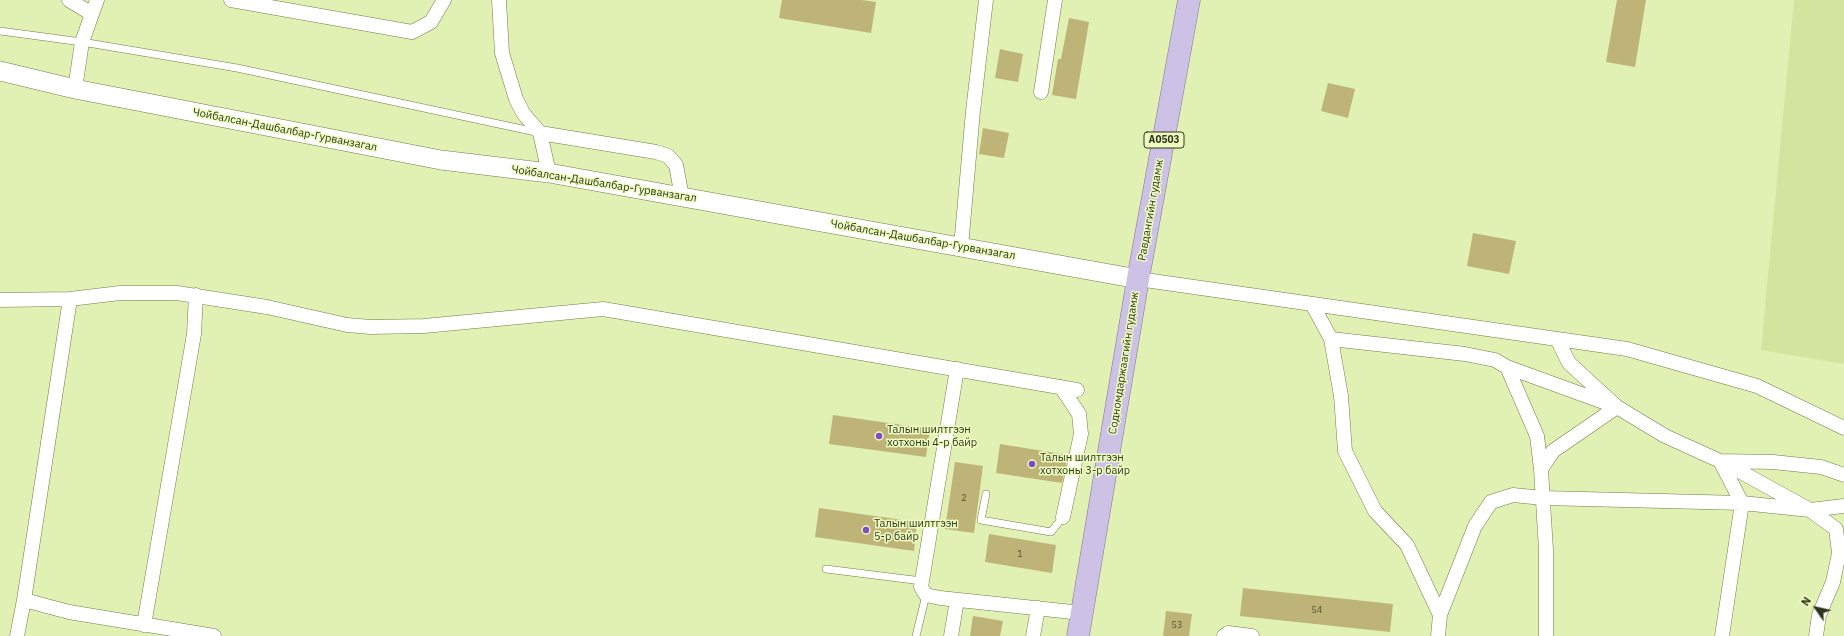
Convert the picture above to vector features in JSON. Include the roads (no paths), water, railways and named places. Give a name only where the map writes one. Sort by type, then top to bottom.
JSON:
[{"type":"main road","name":"Равдангийн гудамж","points":[[1138,279],[1190,0]]},
{"type":"main road","name":"Содномдаржаагийн гудамж","points":[[1078,636],[1138,279]]},
{"type":"street","points":[[69,0],[92,14]]},
{"type":"street","points":[[75,89],[82,42],[97,0]]},
{"type":"street","points":[[230,0],[412,32],[431,22],[444,0]]},
{"type":"street","points":[[499,0],[502,53],[516,99],[523,113],[540,133],[550,173]]},
{"type":"street","points":[[961,247],[973,111],[986,0]]},
{"type":"street","points":[[1040,92],[1055,0]]},
{"type":"street","name":"Чойбалсан-Дашбалбар-Гурванзагал","points":[[0,71],[75,89],[441,160],[550,173],[1138,279]]},
{"type":"street","points":[[540,133],[656,152],[668,156],[676,166],[682,197]]},
{"type":"street","points":[[1138,279],[1626,349],[1757,386],[1844,428]]},
{"type":"street","points":[[0,300],[70,299],[120,293],[177,292],[324,320],[371,327],[424,326],[603,309],[1077,390]]},
{"type":"street","points":[[144,625],[194,334],[196,295]]},
{"type":"street","points":[[17,636],[24,600],[70,299]]},
{"type":"street","points":[[1312,304],[1331,339],[1341,396],[1345,450],[1375,511],[1407,545],[1440,615]]},
{"type":"street","points":[[1331,339],[1465,354],[1495,360],[1507,367],[1617,407],[1665,436],[1720,460],[1810,510],[1836,529],[1839,553],[1833,582],[1819,615],[1816,636]]},
{"type":"street","points":[[1557,339],[1569,363],[1617,407]]},
{"type":"street","points":[[1507,367],[1537,436],[1541,469],[1546,550],[1546,636]]},
{"type":"street","points":[[957,369],[921,587],[926,595],[957,600],[1082,613]]},
{"type":"street","points":[[1061,387],[1079,414],[1081,434],[1063,517]]},
{"type":"street","points":[[1541,469],[1554,451],[1617,407]]},
{"type":"street","points":[[1720,460],[1773,462],[1821,467],[1844,475]]},
{"type":"street","points":[[1720,460],[1742,503],[1722,636]]},
{"type":"street","points":[[1438,636],[1440,615],[1475,526],[1491,502],[1513,495],[1543,498],[1742,503],[1810,510],[1844,506]]},
{"type":"street","points":[[24,600],[69,612],[214,636]]},
{"type":"street","points":[[951,636],[957,600]]},
{"type":"street","points":[[1033,636],[1038,608]]},
{"type":"street","points":[[1224,636],[1228,633],[1252,636]]},
{"type":"lane","points":[[0,31],[82,42],[236,68],[540,133]]},
{"type":"lane","points":[[986,494],[981,520],[1051,532],[1063,517]]},
{"type":"lane","points":[[826,569],[922,581]]},
{"type":"lane","points":[[916,636],[926,595]]},
{"type":"place","name":"Талын шилтгээн хотхоны 4-р байр","points":[[879,436]]},
{"type":"place","name":"Талын шилтгээн хотхоны 3-р байр","points":[[1032,464]]},
{"type":"place","name":"Талын шилтгээн 5-р байр","points":[[866,530]]}]
